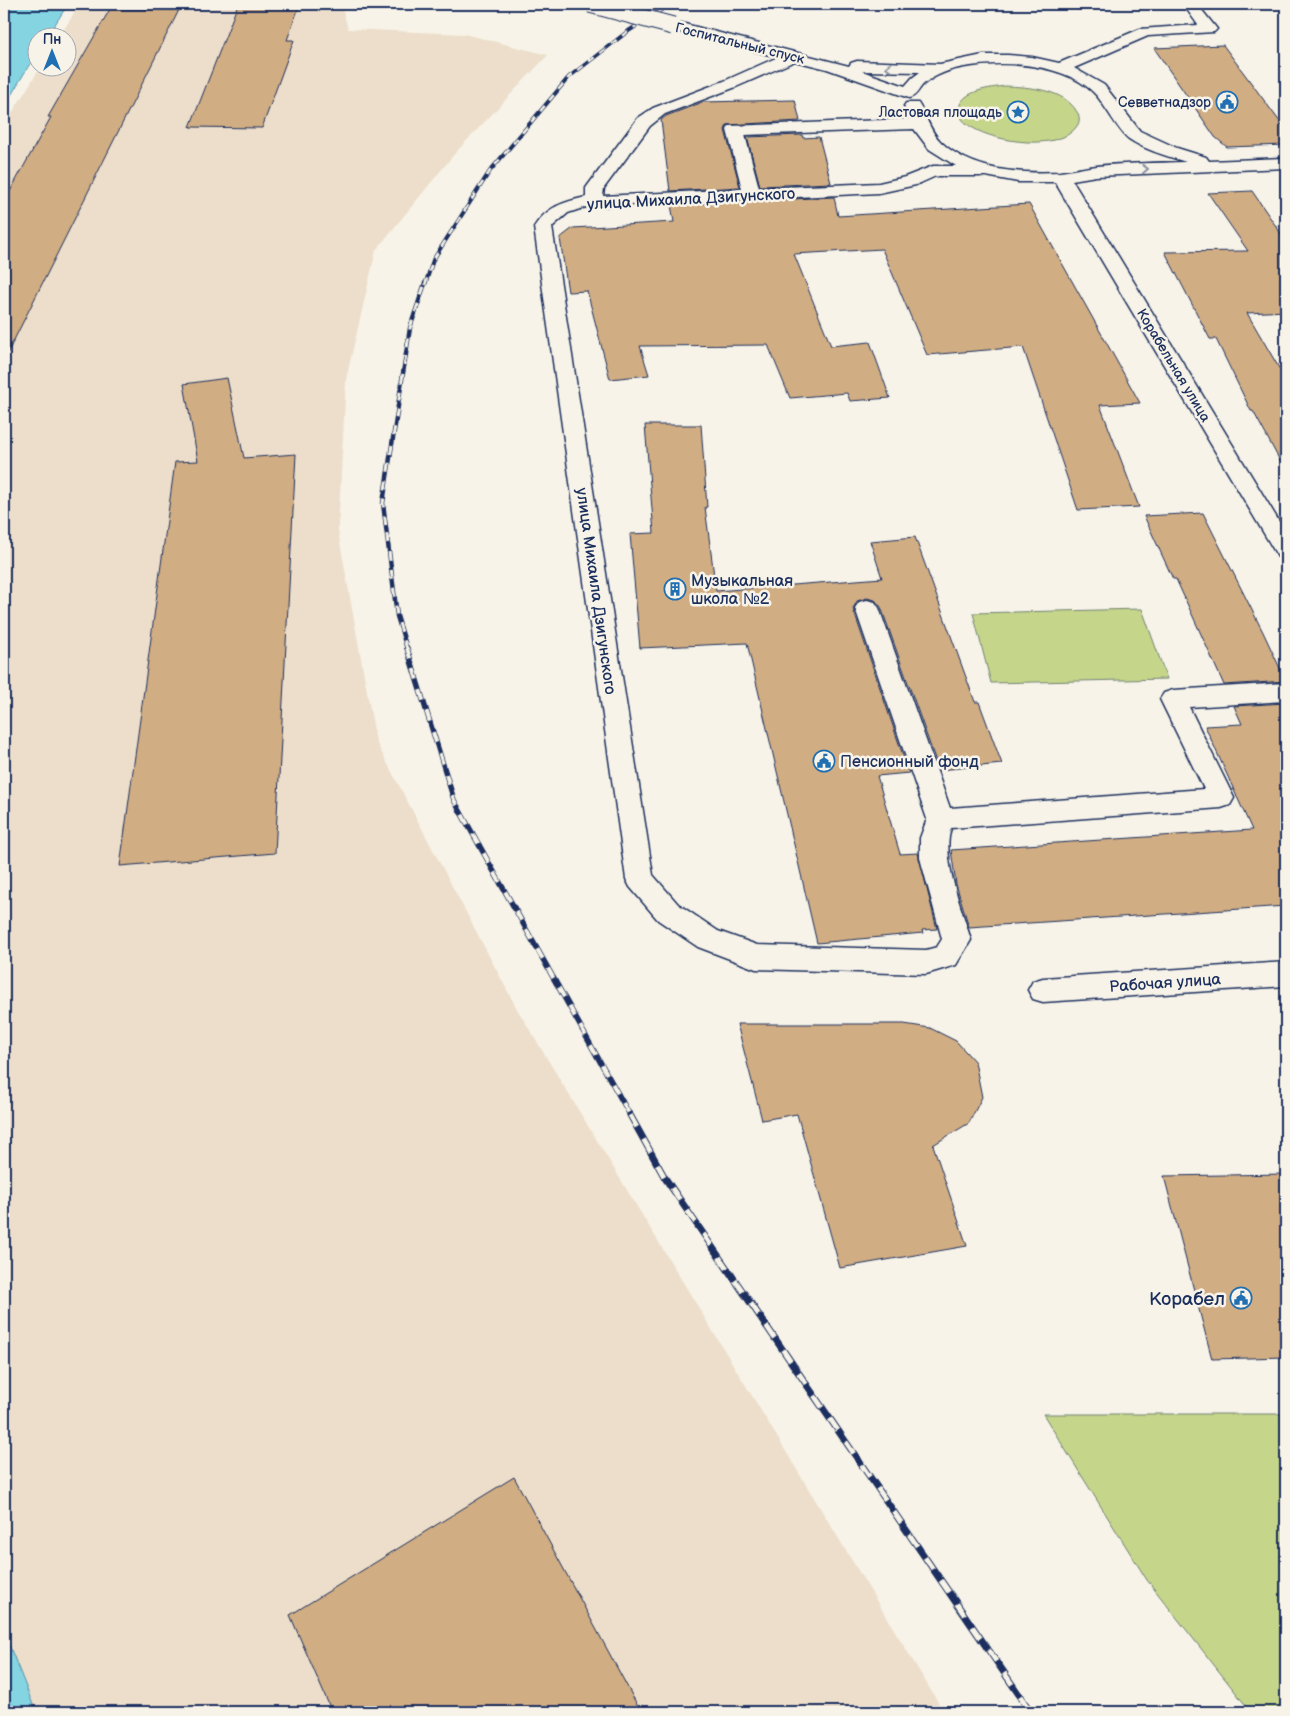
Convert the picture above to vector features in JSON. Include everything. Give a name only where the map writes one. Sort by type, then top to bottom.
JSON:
[{"type":"street","name":"Госпитальный спуск","points":[[590,4],[833,66]]},
{"type":"street","points":[[1060,68],[1145,32],[1208,29],[1190,4]]},
{"type":"street","points":[[594,202],[595,188],[644,122],[659,111],[730,84],[793,56]]},
{"type":"street","points":[[909,93],[918,79],[938,68],[964,61],[996,59],[1029,62],[1060,68],[1095,85],[1129,147]]},
{"type":"street","points":[[833,66],[938,68]]},
{"type":"street","points":[[833,66],[909,93]]},
{"type":"street","points":[[909,93],[923,131],[940,151],[959,162],[986,171],[1018,177],[1061,177],[1096,171],[1286,163]]},
{"type":"street","points":[[752,194],[735,130],[923,131]]},
{"type":"street","points":[[1129,147],[1171,152],[1213,166]]},
{"type":"street","points":[[1096,171],[1117,161],[1129,147]]},
{"type":"street","points":[[933,171],[940,161],[940,151]]},
{"type":"street","points":[[933,171],[986,171]]},
{"type":"street","name":"улица Михаила Дзигунского","points":[[933,171],[910,182],[879,188],[594,202],[566,206],[549,217],[543,227],[640,879],[668,912],[708,939],[756,957],[926,962],[946,957],[957,940],[934,858],[934,838],[940,819]]},
{"type":"street","name":"Корабельная улица","points":[[1061,177],[1286,552]]},
{"type":"street","points":[[867,608],[940,819],[1221,798],[1173,699],[1286,692]]},
{"type":"street","name":"Рабочая улица","points":[[1043,990],[1286,974]]},
{"type":"shaded area","points":[[80,4],[341,4],[348,29],[464,34],[548,55],[456,152],[376,250],[346,379],[338,531],[376,742],[517,1009],[944,1712],[4,1712],[4,126],[34,78],[78,78],[78,28],[65,28]]},
{"type":"green space","name":"Ластовая площадь","points":[[1005,86],[1045,91],[1064,98],[1078,114],[1077,126],[1069,134],[1057,139],[1043,142],[1027,142],[983,133],[963,120],[959,114],[959,108],[965,97],[978,91]]},
{"type":"green space","points":[[1142,609],[1167,679],[991,683],[973,613]]},
{"type":"green space","points":[[1043,1414],[1286,1414],[1286,1712],[1251,1712],[1147,1580]]},
{"type":"water","points":[[4,4],[68,4],[53,28],[28,28],[28,67],[4,107]]},
{"type":"water","points":[[4,1632],[36,1712],[4,1712]]},
{"type":"building","points":[[238,4],[300,4],[287,40],[294,40],[262,128],[190,127]]},
{"type":"building","points":[[110,9],[179,10],[4,360],[4,202],[70,78],[78,78],[78,65]]},
{"type":"building","points":[[1223,45],[1286,130],[1286,145],[1227,147],[1215,137],[1154,48]]},
{"type":"building","points":[[795,100],[800,121],[727,125],[725,130],[740,187],[670,191],[661,120],[666,116],[703,102]]},
{"type":"building","points":[[802,135],[803,138],[819,137],[831,183],[760,186],[747,137]]},
{"type":"building","points":[[1252,191],[1286,241],[1286,311],[1247,313],[1286,380],[1286,472],[1253,411],[1251,411],[1216,339],[1210,339],[1165,252],[1248,251],[1208,193]]},
{"type":"building","points":[[834,197],[838,216],[1029,204],[1140,403],[1100,405],[1139,507],[1078,510],[1023,347],[927,355],[882,249],[794,254],[831,346],[870,342],[890,398],[850,401],[847,393],[790,398],[768,345],[640,346],[649,375],[610,379],[587,291],[568,292],[560,238],[573,228],[674,222],[671,205]]},
{"type":"building","points":[[227,378],[244,458],[296,454],[275,853],[120,866],[175,462],[198,461],[184,384]]},
{"type":"building","points":[[645,425],[701,425],[707,507],[705,507],[716,591],[882,578],[870,541],[915,537],[975,702],[979,702],[1002,764],[939,770],[881,607],[875,600],[867,598],[857,601],[853,609],[909,773],[877,776],[900,854],[918,853],[937,929],[922,930],[923,933],[817,943],[747,643],[640,648],[630,534],[654,533]]},
{"type":"building","points":[[1203,513],[1286,681],[1224,685],[1176,579],[1173,579],[1144,516]]},
{"type":"building","points":[[1286,703],[1286,906],[969,927],[956,884],[951,850],[1252,830],[1205,726],[1242,724],[1234,706]]},
{"type":"building","points":[[737,1024],[904,1024],[930,1028],[956,1041],[975,1062],[982,1097],[969,1123],[933,1145],[967,1246],[840,1268],[797,1114],[762,1120]]},
{"type":"building","name":"Корабел","points":[[1286,1174],[1286,1357],[1212,1359],[1164,1176]]},
{"type":"building","points":[[514,1477],[641,1712],[332,1712],[290,1615]]},
{"type":"railway","points":[[425,285],[433,260],[490,171],[569,77],[627,32],[670,4]]},
{"type":"railway","points":[[407,649],[397,616],[383,503],[410,328],[425,283]]},
{"type":"railway","points":[[407,648],[454,800],[631,1117]]},
{"type":"railway","points":[[630,1115],[665,1178],[1031,1712]]},
{"type":"place","name":"Севветнадзор","points":[[1227,102]]},
{"type":"place","name":"Ластовая площадь","points":[[1018,112]]},
{"type":"place","name":"Музыкальная школа №2","points":[[675,589]]},
{"type":"place","name":"Пенсионный фонд","points":[[824,761]]},
{"type":"place","name":"Корабел","points":[[1241,1298]]}]
